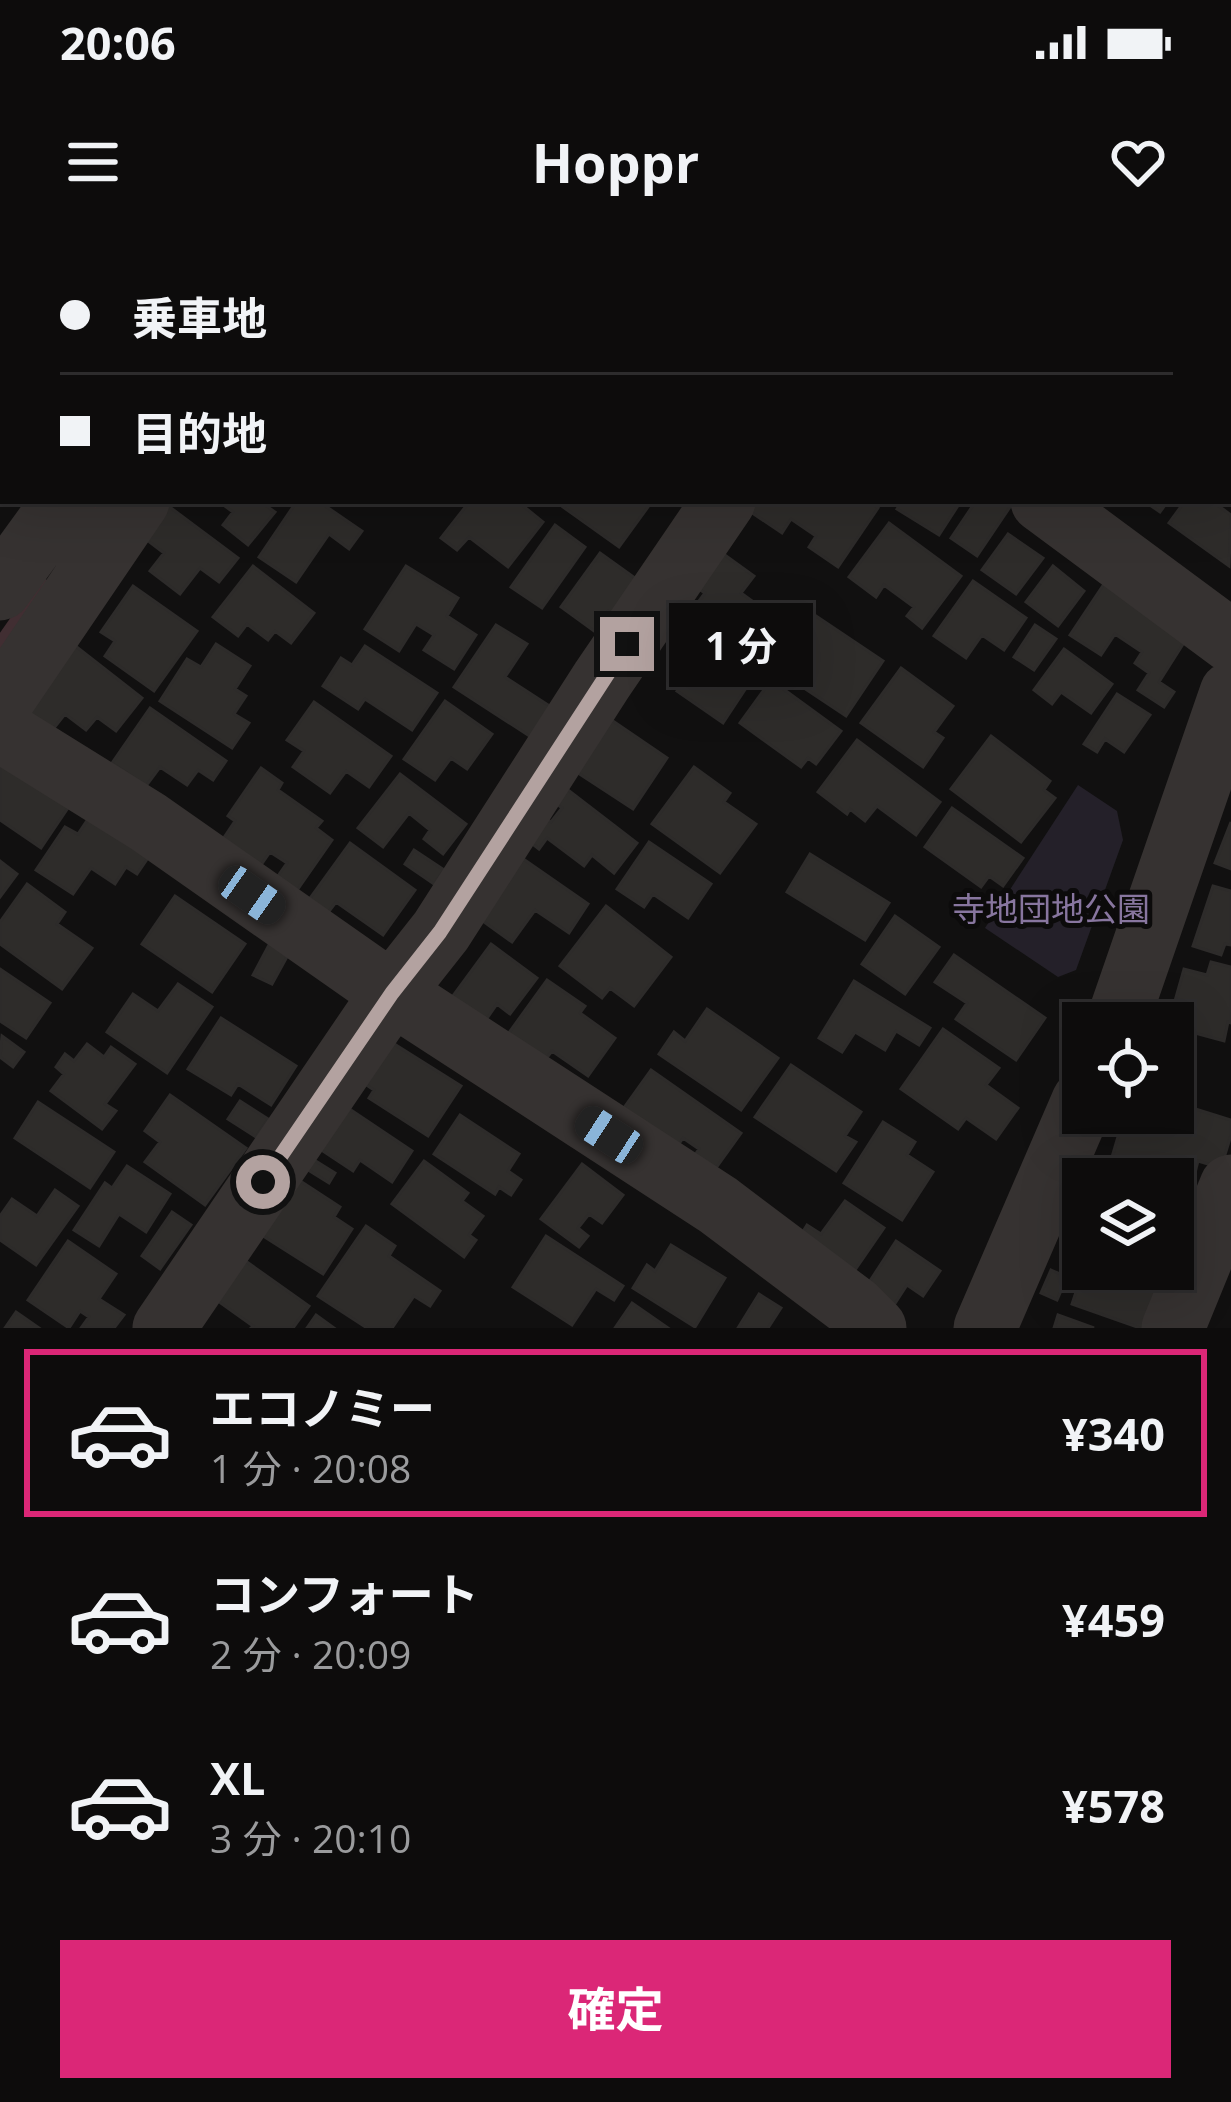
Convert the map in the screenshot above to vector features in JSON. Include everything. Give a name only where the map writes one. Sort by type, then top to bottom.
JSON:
[{"type":"street","points":[[0,589],[62,504]]},
{"type":"street","points":[[0,704],[136,504]]},
{"type":"street","points":[[164,1328],[392,993],[440,932],[722,504]]},
{"type":"street","points":[[1046,504],[1231,641]]},
{"type":"street","points":[[1124,1002],[1231,693]]},
{"type":"street","points":[[0,730],[148,822],[392,993],[718,1205],[875,1328]]},
{"type":"street","points":[[985,1328],[1062,1198]]},
{"type":"street","points":[[1173,1328],[1212,1217]]},
{"type":"green space","name":"寺地団地公園","points":[[1078,785],[1117,811],[1123,840],[1076,970],[1058,977],[985,928]]},
{"type":"building","points":[[166,504],[238,558],[219,582],[200,568],[180,594],[150,571],[164,553],[139,534]]},
{"type":"building","points":[[222,504],[266,504],[275,512],[248,545],[223,525],[233,512]]},
{"type":"building","points":[[295,504],[322,504],[362,531],[349,549],[329,534],[296,582],[259,557]]},
{"type":"building","points":[[468,504],[521,504],[543,522],[508,567],[469,537],[457,550],[441,538]]},
{"type":"building","points":[[644,504],[648,507],[619,547],[563,507]]},
{"type":"building","points":[[748,504],[872,504],[878,508],[838,567],[809,547],[816,536],[791,519],[782,533],[745,508]]},
{"type":"building","points":[[900,504],[959,504],[939,535],[897,509]]},
{"type":"building","points":[[974,504],[1012,504],[977,556],[951,538]]},
{"type":"building","points":[[1183,504],[1216,504],[1231,515],[1229,566],[1169,523]]},
{"type":"building","points":[[889,523],[961,576],[922,628],[907,616],[914,607],[884,585],[876,597],[849,577]]},
{"type":"building","points":[[555,525],[585,547],[542,608],[511,587]]},
{"type":"building","points":[[1008,534],[1043,558],[1016,594],[982,570]]},
{"type":"building","points":[[600,553],[642,583],[617,617],[608,611],[594,631],[561,607]]},
{"type":"building","points":[[722,553],[754,576],[741,593],[791,629],[765,662],[693,609],[705,593],[697,588]]},
{"type":"building","points":[[253,566],[314,613],[291,643],[275,631],[268,640],[247,624],[238,636],[213,617]]},
{"type":"building","points":[[406,566],[458,598],[447,616],[476,635],[454,669],[424,650],[434,635],[416,624],[399,651],[365,629]]},
{"type":"building","points":[[1053,566],[1084,591],[1058,626],[1026,602]]},
{"type":"building","points":[[1112,572],[1185,641],[1159,682],[1174,692],[1164,707],[1138,690],[1149,673],[1135,663],[1142,652],[1115,634],[1101,655],[1070,635]]},
{"type":"building","points":[[973,581],[1026,618],[1004,650],[982,635],[966,658],[934,636]]},
{"type":"building","points":[[133,586],[197,631],[154,691],[105,656],[115,641],[101,632]]},
{"type":"building","points":[[813,614],[883,661],[846,716],[777,670]]},
{"type":"building","points":[[496,625],[527,644],[505,677],[551,707],[531,737],[454,687]]},
{"type":"building","points":[[1035,625],[1056,639],[1034,670],[1014,657]]},
{"type":"building","points":[[696,632],[756,673],[723,723],[677,691],[687,676],[671,666]]},
{"type":"building","points":[[69,641],[142,698],[116,731],[97,717],[86,730],[65,714],[50,733],[26,715]]},
{"type":"building","points":[[216,644],[250,666],[235,689],[246,696],[234,714],[249,723],[232,748],[160,701],[187,659],[201,667]]},
{"type":"building","points":[[365,646],[437,693],[412,730],[365,699],[358,709],[323,686],[341,658],[352,665]]},
{"type":"building","points":[[1064,649],[1112,684],[1091,713],[1061,692],[1052,704],[1034,690]]},
{"type":"building","points":[[901,668],[953,706],[934,732],[943,738],[923,767],[861,723]]},
{"type":"building","points":[[771,680],[841,731],[816,764],[808,758],[801,767],[740,723]]},
{"type":"building","points":[[1117,694],[1150,715],[1124,752],[1105,739],[1097,752],[1084,744]]},
{"type":"building","points":[[445,701],[492,734],[467,769],[451,758],[435,780],[404,759]]},
{"type":"building","points":[[314,702],[391,756],[369,787],[346,771],[330,793],[293,767],[304,751],[287,740]]},
{"type":"building","points":[[150,708],[226,761],[213,780],[198,770],[187,785],[160,767],[146,786],[112,763]]},
{"type":"building","points":[[607,717],[667,758],[633,809],[572,769]]},
{"type":"building","points":[[991,736],[1050,781],[1044,790],[1055,798],[1021,842],[951,789]]},
{"type":"building","points":[[857,740],[940,802],[916,835],[877,806],[865,821],[818,792]]},
{"type":"building","points":[[0,756],[70,805],[41,848],[0,820]]},
{"type":"building","points":[[694,767],[730,793],[724,802],[756,824],[720,873],[652,824]]},
{"type":"building","points":[[261,768],[282,783],[278,790],[322,821],[316,828],[332,840],[293,896],[273,883],[287,863],[270,852],[261,865],[223,839],[235,821],[228,816]]},
{"type":"building","points":[[400,774],[466,824],[443,854],[424,839],[430,830],[409,813],[383,847],[358,828]]},
{"type":"building","points":[[555,780],[637,843],[614,873],[592,855],[584,866],[547,838],[539,849],[521,835],[537,812],[551,822],[562,808],[545,794]]},
{"type":"building","points":[[952,808],[1023,858],[1003,886],[989,876],[981,887],[925,847]]},
{"type":"building","points":[[92,813],[152,852],[137,874],[126,867],[115,884],[91,868],[73,894],[36,870],[65,827],[78,834]]},
{"type":"building","points":[[1231,822],[1231,869],[1215,863]]},
{"type":"building","points":[[649,842],[711,884],[688,918],[653,894],[644,907],[617,889]]},
{"type":"building","points":[[350,843],[415,890],[383,935],[336,902],[321,922],[303,908]]},
{"type":"building","points":[[414,850],[444,870],[434,884],[405,864]]},
{"type":"building","points":[[810,854],[889,903],[865,940],[787,892]]},
{"type":"building","points":[[519,856],[588,904],[569,933],[535,910],[512,942],[477,917]]},
{"type":"building","points":[[0,861],[17,874],[0,897]]},
{"type":"building","points":[[27,884],[65,912],[57,924],[92,948],[62,989],[0,944],[0,922]]},
{"type":"building","points":[[1213,886],[1231,891],[1231,945],[1225,944],[1221,955],[1193,946]]},
{"type":"building","points":[[175,896],[245,944],[212,992],[142,944]]},
{"type":"building","points":[[606,906],[671,957],[634,1006],[610,988],[602,998],[560,966]]},
{"type":"building","points":[[895,916],[939,947],[905,994],[862,964]]},
{"type":"building","points":[[270,943],[289,953],[272,984],[253,975]]},
{"type":"building","points":[[491,944],[537,978],[510,1014],[497,1004],[483,1024],[450,1000]]},
{"type":"building","points":[[954,955],[1045,1018],[1016,1060],[956,1019],[967,1003],[935,982]]},
{"type":"building","points":[[1211,962],[1231,967],[1231,1023],[1224,1041],[1194,1033],[1194,1002],[1175,1002],[1184,969],[1207,975]]},
{"type":"building","points":[[0,969],[50,1003],[26,1038],[0,1021]]},
{"type":"building","points":[[547,980],[585,1006],[580,1013],[615,1038],[588,1076],[552,1051],[545,1060],[508,1034]]},
{"type":"building","points":[[854,981],[930,1028],[919,1045],[896,1031],[885,1050],[855,1032],[842,1052],[819,1038]]},
{"type":"building","points":[[178,984],[212,1007],[167,1073],[107,1032],[133,994],[158,1011]]},
{"type":"building","points":[[707,1009],[778,1058],[741,1110],[659,1054],[674,1032],[685,1041]]},
{"type":"building","points":[[221,1018],[296,1066],[271,1105],[238,1084],[231,1095],[188,1069]]},
{"type":"building","points":[[943,1029],[999,1068],[986,1085],[1018,1108],[996,1139],[966,1118],[958,1129],[901,1089]]},
{"type":"building","points":[[380,1035],[461,1086],[428,1136],[369,1098],[374,1090],[353,1076]]},
{"type":"building","points":[[2,1036],[24,1052],[13,1067],[0,1057]]},
{"type":"building","points":[[87,1044],[104,1057],[111,1047],[135,1064],[105,1104],[116,1111],[102,1129],[51,1091],[64,1074],[56,1067],[65,1054],[74,1061]]},
{"type":"building","points":[[791,1065],[861,1112],[845,1136],[856,1142],[836,1171],[755,1117]]},
{"type":"building","points":[[651,1070],[741,1133],[703,1186],[683,1172],[699,1149],[683,1138],[676,1148],[616,1119]]},
{"type":"building","points":[[170,1095],[246,1148],[205,1205],[145,1162],[160,1142],[145,1131]]},
{"type":"building","points":[[240,1101],[268,1119],[256,1137],[228,1119]]},
{"type":"building","points":[[38,1102],[114,1152],[90,1188],[15,1138]]},
{"type":"building","points":[[342,1104],[412,1151],[392,1182],[360,1160],[353,1171],[314,1145]]},
{"type":"building","points":[[1194,1109],[1231,1120],[1221,1168],[1198,1161],[1194,1177],[1194,1158],[1112,1157],[1119,1134],[1194,1134]]},
{"type":"building","points":[[460,1115],[519,1154],[508,1171],[521,1180],[511,1195],[499,1187],[495,1194],[434,1154]]},
{"type":"building","points":[[883,1122],[915,1142],[907,1155],[933,1172],[902,1220],[844,1183]]},
{"type":"building","points":[[298,1150],[335,1173],[329,1183],[292,1160]]},
{"type":"building","points":[[424,1161],[468,1193],[462,1201],[483,1216],[469,1235],[476,1240],[464,1257],[392,1204]]},
{"type":"building","points":[[582,1164],[623,1195],[602,1223],[589,1214],[578,1228],[588,1236],[579,1247],[541,1219]]},
{"type":"building","points":[[127,1166],[170,1194],[146,1232],[119,1214],[99,1246],[74,1230],[105,1183],[112,1188]]},
{"type":"building","points":[[288,1173],[340,1207],[334,1217],[352,1229],[323,1274],[252,1229]]},
{"type":"building","points":[[55,1190],[78,1206],[36,1265],[0,1240],[0,1216],[12,1199],[37,1216]]},
{"type":"building","points":[[845,1201],[884,1228],[855,1270],[794,1246],[807,1225],[821,1234]]},
{"type":"building","points":[[172,1212],[191,1225],[160,1269],[142,1256]]},
{"type":"building","points":[[366,1226],[395,1246],[389,1256],[440,1291],[430,1306],[414,1296],[392,1328],[367,1328],[318,1296]]},
{"type":"building","points":[[546,1236],[623,1286],[614,1300],[596,1289],[572,1325],[513,1287]]},
{"type":"building","points":[[68,1241],[116,1274],[99,1299],[124,1315],[114,1328],[81,1328],[89,1317],[80,1311],[69,1328],[28,1300]]},
{"type":"building","points":[[896,1241],[940,1271],[923,1296],[907,1285],[894,1305],[866,1287]]},
{"type":"building","points":[[671,1245],[725,1278],[695,1327],[633,1288],[647,1265],[655,1271]]},
{"type":"building","points":[[237,1255],[309,1306],[293,1328],[251,1328],[208,1294]]},
{"type":"building","points":[[1051,1270],[1062,1275],[1057,1300],[1041,1293]]},
{"type":"building","points":[[1077,1290],[1163,1293],[1151,1328],[1072,1304]]},
{"type":"building","points":[[759,1294],[781,1308],[768,1328],[738,1328]]},
{"type":"building","points":[[632,1303],[668,1328],[615,1328]]},
{"type":"building","points":[[16,1312],[39,1328],[5,1328]]},
{"type":"building","points":[[316,1315],[334,1328],[307,1328]]},
{"type":"building","points":[[1058,1315],[1094,1328],[1054,1328]]},
{"type":"waterway","points":[[85,522],[98,504]]},
{"type":"waterway","points":[[0,645],[42,585]]},
{"type":"route","points":[[263,1182],[392,993],[440,932],[627,644]]}]
